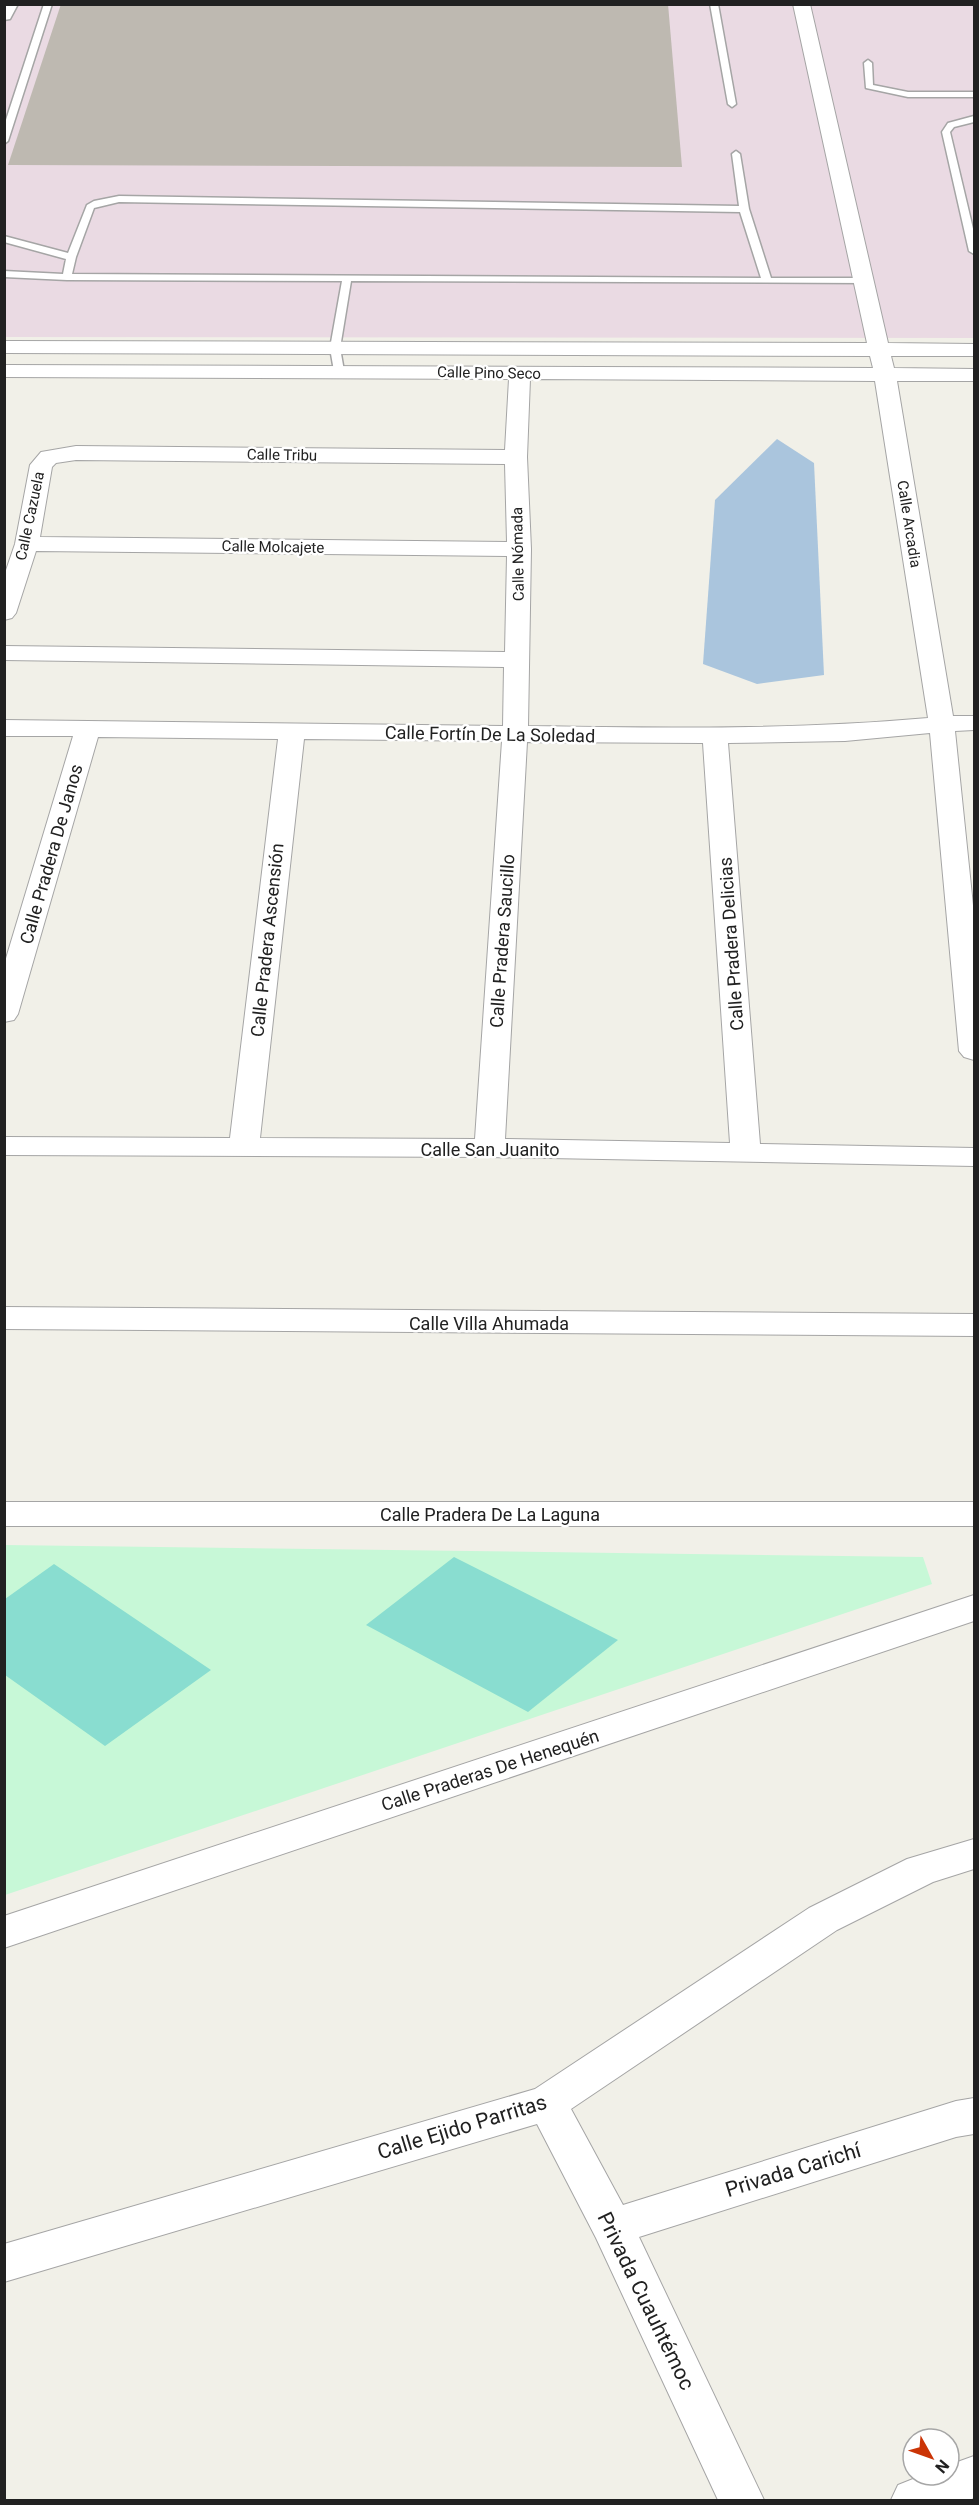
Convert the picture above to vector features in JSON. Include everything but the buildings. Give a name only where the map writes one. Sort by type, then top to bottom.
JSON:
[{"type":"street","points":[[4,15],[9,4]]},
{"type":"street","name":"Calle Arcadia","points":[[801,4],[885,375],[942,724],[975,1051]]},
{"type":"street","name":"Calle Pino Seco","points":[[4,347],[975,350]]},
{"type":"street","name":"Calle Pino Seco","points":[[4,371],[975,375]]},
{"type":"street","name":"Calle Nómada","points":[[515,734],[519,549],[516,457],[520,374]]},
{"type":"street","name":"Calle Tribu","points":[[49,457],[76,453],[516,457]]},
{"type":"street","name":"Calle Cazuela","points":[[4,613],[27,544],[41,465],[49,457]]},
{"type":"street","name":"Calle Molcajete","points":[[27,544],[519,549]]},
{"type":"street","points":[[4,653],[518,660]]},
{"type":"street","name":"Calle Fortín De La Soledad","points":[[4,728],[716,736],[845,734],[975,723]]},
{"type":"street","name":"Calle Pradera De Janos","points":[[4,1014],[88,729]]},
{"type":"street","name":"Calle Pradera Ascensión","points":[[244,1148],[292,731]]},
{"type":"street","name":"Calle Pradera Saucillo","points":[[489,1148],[515,734]]},
{"type":"street","name":"Calle Pradera Delicias","points":[[716,736],[746,1152]]},
{"type":"street","name":"Calle San Juanito","points":[[4,1146],[489,1148],[975,1157]]},
{"type":"street","name":"Calle Villa Ahumada","points":[[4,1318],[391,1323],[975,1325]]},
{"type":"street","name":"Calle Pradera De La Laguna","points":[[4,1514],[975,1514]]},
{"type":"street","name":"Calle Praderas De Henequén","points":[[4,1932],[975,1608]]},
{"type":"street","name":"Calle Ejido Parritas","points":[[4,2263],[547,2103],[823,1919],[921,1870],[975,1854]]},
{"type":"street","name":"Privada Cuauhtémoc","points":[[547,2103],[612,2227],[741,2500]]},
{"type":"street","name":"Privada Carichí","points":[[612,2227],[956,2119],[975,2116]]},
{"type":"street","points":[[914,2500],[975,2477]]},
{"type":"lane","points":[[4,141],[48,4]]},
{"type":"lane","points":[[714,4],[732,104]]},
{"type":"lane","points":[[868,63],[869,86],[887,92],[908,95],[975,95]]},
{"type":"lane","points":[[975,119],[951,125],[946,132],[975,250]]},
{"type":"lane","points":[[736,154],[744,209],[767,280]]},
{"type":"lane","points":[[67,277],[71,258],[90,207],[97,203],[119,199],[744,209]]},
{"type":"lane","points":[[4,239],[71,258]]},
{"type":"lane","points":[[4,274],[67,277],[863,281]]},
{"type":"lane","points":[[339,371],[335,348],[347,279]]},
{"type":"shaded area","points":[[5,5],[974,5],[974,338],[5,337]]},
{"type":"shaded area","points":[[777,439],[814,463],[824,675],[757,684],[703,664],[715,500]]},
{"type":"shaded area","points":[[454,1557],[618,1640],[528,1712],[366,1625]]},
{"type":"shaded area","points":[[54,1564],[211,1670],[105,1746],[5,1675],[5,1599]]},
{"type":"green space","points":[[5,1545],[923,1557],[932,1584],[5,1895]]}]
